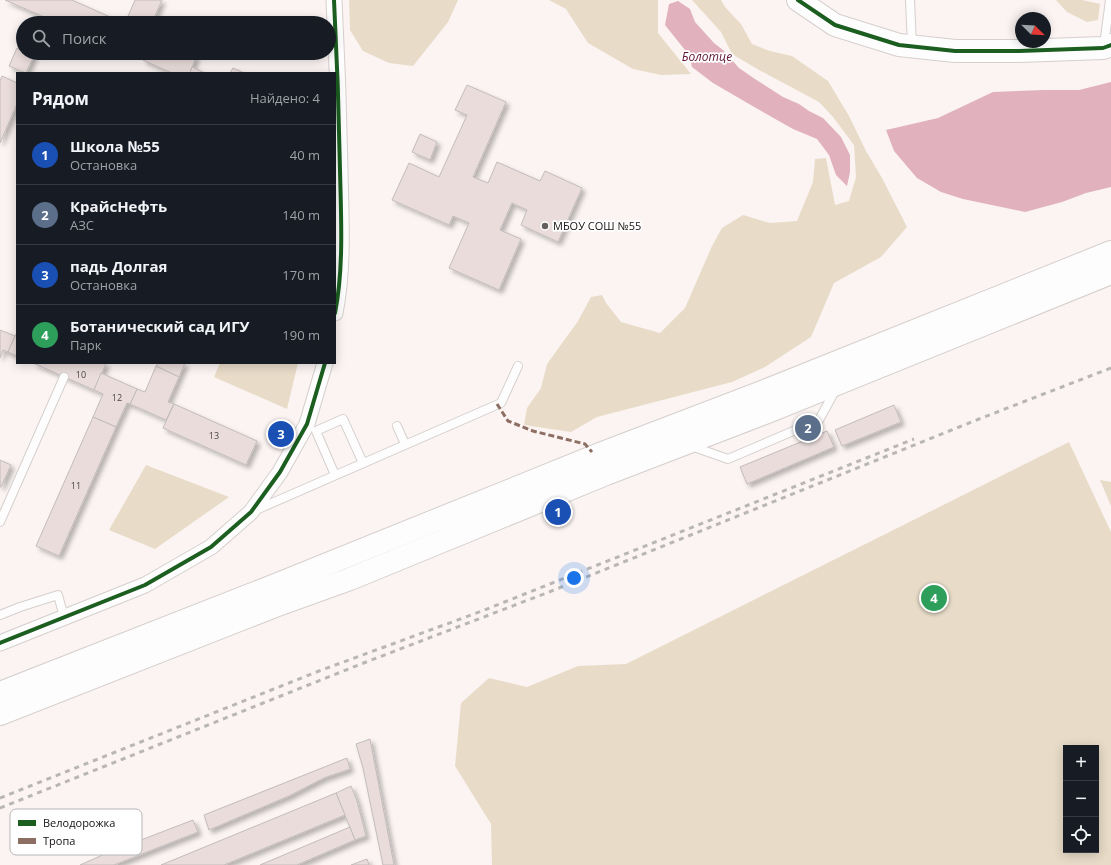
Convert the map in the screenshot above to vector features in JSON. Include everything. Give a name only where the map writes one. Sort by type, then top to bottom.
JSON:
[{"type":"main road","points":[[798,0],[835,25],[899,45],[956,51],[1011,51],[1107,47]]},
{"type":"main road","points":[[0,693],[287,580],[600,454],[762,392],[1111,252]]},
{"type":"main road","points":[[0,714],[261,612],[350,579],[599,477],[840,383],[1111,273]]},
{"type":"street","points":[[334,0],[335,16]]},
{"type":"street","points":[[336,31],[341,223],[336,301]]},
{"type":"street","points":[[0,643],[145,584],[211,547],[251,512],[280,472],[307,424],[325,364]]},
{"type":"lane","points":[[910,0],[912,46]]},
{"type":"lane","points":[[1107,47],[1110,0]]},
{"type":"lane","points":[[251,512],[501,403],[518,366]]},
{"type":"lane","points":[[0,522],[64,377]]},
{"type":"lane","points":[[684,444],[728,459],[819,420],[840,383]]},
{"type":"lane","points":[[336,475],[316,431],[343,419],[363,463]]},
{"type":"lane","points":[[398,426],[405,444]]},
{"type":"lane","points":[[0,615],[58,595],[64,617]]},
{"type":"shaded area","points":[[349,0],[458,0],[448,22],[413,66],[389,63],[363,51],[350,30]]},
{"type":"shaded area","points":[[549,0],[658,0],[658,33],[691,74],[661,75],[633,69],[588,43],[566,9]]},
{"type":"shaded area","points":[[692,0],[721,0],[725,7],[741,24],[752,44],[770,51],[792,56],[828,81],[849,116],[907,227],[881,257],[834,283],[811,337],[765,367],[732,382],[597,417],[571,432],[524,425],[527,408],[541,388],[547,364],[578,321],[591,297],[602,295],[606,303],[621,322],[660,333],[685,308],[712,246],[722,228],[743,215],[770,223],[797,221],[813,182],[815,159],[826,158],[835,205],[849,201],[856,177],[854,145],[833,117],[819,102],[732,54],[721,32]]},
{"type":"shaded area","points":[[1056,0],[1082,0],[1100,4],[1098,20],[1087,22],[1067,12]]},
{"type":"shaded area","points":[[220,364],[298,364],[287,409],[214,377]]},
{"type":"shaded area","points":[[1069,442],[1111,532],[1111,865],[492,865],[491,824],[455,766],[461,703],[489,678],[527,687],[578,666],[626,664]]},
{"type":"shaded area","points":[[146,465],[229,497],[155,549],[109,530]]},
{"type":"shaded area","points":[[1100,480],[1111,482],[1111,506]]},
{"type":"water","name":"Болотце","points":[[678,1],[690,9],[695,22],[739,68],[783,97],[799,104],[823,118],[841,137],[850,155],[850,172],[847,186],[836,175],[829,155],[817,139],[793,129],[756,108],[713,83],[692,67],[689,55],[665,25],[669,4]]},
{"type":"water","points":[[1111,82],[1111,187],[1086,193],[1062,202],[1025,212],[963,199],[941,192],[917,178],[894,151],[886,130],[938,118],[993,92],[1079,90]]},
{"type":"building","points":[[5,0],[72,0],[108,16],[42,16]]},
{"type":"building","points":[[135,0],[162,0],[155,16],[128,16]]},
{"type":"building","points":[[16,50],[16,60],[32,60],[26,72],[9,66]]},
{"type":"building","points":[[143,60],[195,60],[190,72],[170,72]]},
{"type":"building","points":[[192,67],[203,72],[190,72]]},
{"type":"building","points":[[233,68],[242,72],[231,72]]},
{"type":"building","points":[[2,76],[16,83],[16,106],[0,143],[0,81]]},
{"type":"building","points":[[467,85],[506,102],[473,177],[488,183],[497,162],[540,181],[545,171],[582,188],[558,242],[521,225],[527,210],[512,203],[500,230],[521,239],[499,290],[449,268],[469,223],[453,216],[449,225],[392,200],[409,163],[439,177],[467,115],[455,110]]},
{"type":"building","points":[[420,134],[437,142],[430,160],[412,152]]},
{"type":"building","points":[[0,330],[15,336],[8,352],[3,350],[0,358]]},
{"type":"building","points":[[16,334],[16,356],[8,352]]},
{"type":"building","points":[[35,364],[106,364],[94,390]]},
{"type":"building","points":[[157,364],[185,364],[179,377],[156,366]]},
{"type":"building","points":[[156,366],[179,377],[168,402],[174,404],[166,420],[130,404],[137,389],[145,392]]},
{"type":"building","points":[[101,373],[137,389],[130,404],[127,403],[116,427],[93,417],[103,394],[94,390]]},
{"type":"building","points":[[174,404],[257,441],[246,465],[163,428]]},
{"type":"building","points":[[894,405],[901,422],[842,446],[835,430]]},
{"type":"building","points":[[93,417],[116,427],[59,556],[36,546]]},
{"type":"building","points":[[827,431],[834,447],[747,484],[740,467]]},
{"type":"building","points":[[0,460],[11,465],[1,487],[0,487]]},
{"type":"building","points":[[370,739],[394,865],[383,865],[363,768],[356,744]]},
{"type":"building","points":[[347,758],[350,769],[324,778],[289,796],[209,830],[204,815]]},
{"type":"building","points":[[351,786],[357,801],[366,836],[355,840],[336,793]]},
{"type":"building","points":[[336,793],[345,815],[224,865],[161,865]]},
{"type":"building","points":[[193,820],[198,832],[142,854],[142,840]]},
{"type":"building","points":[[350,827],[355,840],[297,865],[260,865]]},
{"type":"building","points":[[102,855],[139,855],[114,865],[80,865]]},
{"type":"building","points":[[367,859],[369,865],[351,865]]},
{"type":"railway","points":[[0,808],[361,664],[549,592],[979,419],[1111,368]]},
{"type":"railway","points":[[0,798],[319,671],[482,611],[914,439]]},
{"type":"marked path","points":[[497,404],[508,421],[533,431],[585,444],[592,452]]},
{"type":"cycle path","points":[[334,0],[335,16]]},
{"type":"cycle path","points":[[798,0],[835,25],[899,45],[955,51],[1019,51],[1103,48],[1111,45]]},
{"type":"cycle path","points":[[336,54],[341,224],[340,278],[336,307]]},
{"type":"cycle path","points":[[0,643],[145,585],[211,547],[251,512],[280,472],[307,424],[325,364]]},
{"type":"place","name":"МБОУ СОШ №55","points":[[545,226]]},
{"type":"place","name":"КрайсНефть","points":[[808,428]]},
{"type":"place","name":"падь Долгая","points":[[281,434]]},
{"type":"place","name":"Школа №55","points":[[558,512]]},
{"type":"place","name":"Ботанический сад ИГУ","points":[[934,598]]}]
